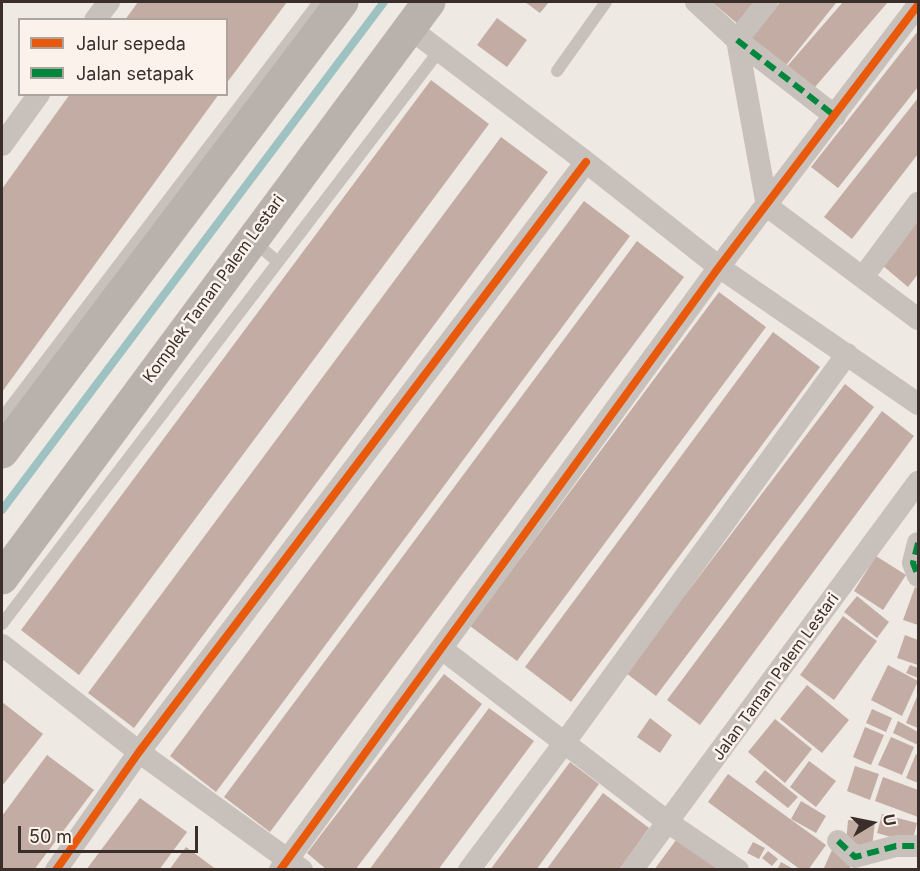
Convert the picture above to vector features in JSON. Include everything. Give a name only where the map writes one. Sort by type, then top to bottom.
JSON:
[{"type":"street","points":[[97,18],[109,2]]},
{"type":"street","points":[[2,452],[234,128],[342,2]]},
{"type":"street","name":"Komplek Taman Palem Lestari","points":[[2,578],[117,448],[251,240],[408,27],[429,2]]},
{"type":"street","points":[[696,2],[737,40],[835,116]]},
{"type":"street","points":[[767,2],[737,40],[767,206],[918,319]]},
{"type":"street","points":[[2,645],[290,866],[442,649],[719,267],[918,5]]},
{"type":"street","points":[[408,27],[586,162],[719,267],[847,354],[917,398]]},
{"type":"street","points":[[2,145],[38,96]]},
{"type":"street","points":[[56,870],[139,752],[586,162]]},
{"type":"street","points":[[863,277],[918,203]]},
{"type":"street","points":[[469,870],[565,742],[847,354]]},
{"type":"street","name":"Jalan Taman Palem Lestari","points":[[632,870],[669,823],[918,483]]},
{"type":"street","points":[[918,543],[913,558],[918,576]]},
{"type":"street","points":[[442,649],[669,823],[738,870]]},
{"type":"street","points":[[838,841],[857,857],[896,846],[918,846]]},
{"type":"lane","points":[[2,418],[234,128],[319,2]]},
{"type":"lane","points":[[557,71],[606,2]]},
{"type":"lane","points":[[2,624],[117,448],[278,262],[439,51]]},
{"type":"lane","points":[[251,240],[278,262]]},
{"type":"building","points":[[138,2],[287,2],[228,81],[228,18],[126,18]]},
{"type":"building","points":[[525,2],[549,2],[540,13]]},
{"type":"building","points":[[712,2],[759,2],[739,25]]},
{"type":"building","points":[[780,2],[836,3],[783,69],[749,41]]},
{"type":"building","points":[[843,2],[888,2],[809,94],[783,71]]},
{"type":"building","points":[[497,18],[527,40],[507,67],[477,45]]},
{"type":"building","points":[[918,31],[918,87],[838,188],[811,167]]},
{"type":"building","points":[[431,80],[489,124],[79,675],[21,630]]},
{"type":"building","points":[[69,96],[218,96],[2,392],[2,189]]},
{"type":"building","points":[[918,98],[918,154],[852,239],[824,217]]},
{"type":"building","points":[[501,137],[548,172],[134,728],[88,693]]},
{"type":"building","points":[[584,201],[630,236],[216,792],[170,756]]},
{"type":"building","points":[[918,218],[918,274],[908,287],[882,265]]},
{"type":"building","points":[[637,241],[684,277],[270,832],[224,797]]},
{"type":"building","points":[[719,292],[766,327],[517,661],[470,626]]},
{"type":"building","points":[[773,332],[820,367],[571,702],[525,667]]},
{"type":"building","points":[[845,384],[874,407],[656,696],[626,673]]},
{"type":"building","points":[[882,411],[914,436],[700,725],[667,700]]},
{"type":"building","points":[[876,556],[906,575],[883,610],[854,591]]},
{"type":"building","points":[[915,587],[918,588],[918,625],[903,620]]},
{"type":"building","points":[[857,596],[889,622],[877,638],[844,612]]},
{"type":"building","points":[[843,616],[877,641],[834,700],[800,675]]},
{"type":"building","points":[[905,635],[918,640],[918,665],[897,658]]},
{"type":"building","points":[[888,665],[918,681],[902,716],[871,700]]},
{"type":"building","points":[[910,665],[918,668],[918,678],[906,673]]},
{"type":"building","points":[[444,674],[482,704],[355,870],[327,870],[307,853]]},
{"type":"building","points":[[807,685],[849,720],[822,753],[780,719]]},
{"type":"building","points":[[918,694],[918,728],[906,723]]},
{"type":"building","points":[[2,702],[43,734],[2,786]]},
{"type":"building","points":[[489,708],[534,741],[438,870],[369,870]]},
{"type":"building","points":[[872,709],[892,718],[886,732],[866,723]]},
{"type":"building","points":[[650,718],[672,735],[660,753],[637,737]]},
{"type":"building","points":[[775,719],[812,749],[785,783],[748,752]]},
{"type":"building","points":[[898,721],[918,732],[918,745],[893,733]]},
{"type":"building","points":[[865,727],[884,735],[871,765],[853,757]]},
{"type":"building","points":[[891,737],[914,747],[902,775],[878,765]]},
{"type":"building","points":[[916,754],[918,755],[918,783],[906,778]]},
{"type":"building","points":[[47,755],[94,790],[34,870],[2,870],[2,816]]},
{"type":"building","points":[[809,761],[836,781],[816,807],[790,787]]},
{"type":"building","points":[[570,762],[599,784],[536,870],[490,870]]},
{"type":"building","points":[[855,766],[879,774],[870,800],[847,791]]},
{"type":"building","points":[[765,770],[798,797],[788,808],[755,782]]},
{"type":"building","points":[[728,774],[826,845],[808,870],[801,870],[708,802]]},
{"type":"building","points":[[883,777],[918,790],[918,817],[875,801]]},
{"type":"building","points":[[603,793],[649,828],[619,870],[546,870]]},
{"type":"building","points":[[140,798],[187,832],[159,870],[86,870]]},
{"type":"building","points":[[801,801],[826,816],[816,833],[791,819]]},
{"type":"building","points":[[882,814],[917,823],[912,843],[877,833]]},
{"type":"building","points":[[848,820],[875,822],[872,847],[846,844]]},
{"type":"building","points":[[679,836],[719,866],[716,870],[654,870]]},
{"type":"building","points":[[753,842],[765,848],[759,859],[747,853]]},
{"type":"building","points":[[186,847],[217,870],[169,870]]},
{"type":"building","points":[[832,850],[853,859],[849,870],[823,870]]},
{"type":"building","points":[[768,851],[778,859],[772,866],[762,858]]},
{"type":"building","points":[[781,862],[795,870],[777,870]]},
{"type":"waterway","points":[[2,510],[384,2]]},
{"type":"marked path","points":[[737,40],[835,116]]},
{"type":"marked path","points":[[918,543],[913,563],[918,576]]},
{"type":"marked path","points":[[838,841],[855,857],[896,846],[918,846]]},
{"type":"cycle path","points":[[280,870],[719,267],[918,5]]},
{"type":"cycle path","points":[[56,870],[139,752],[586,162]]}]
